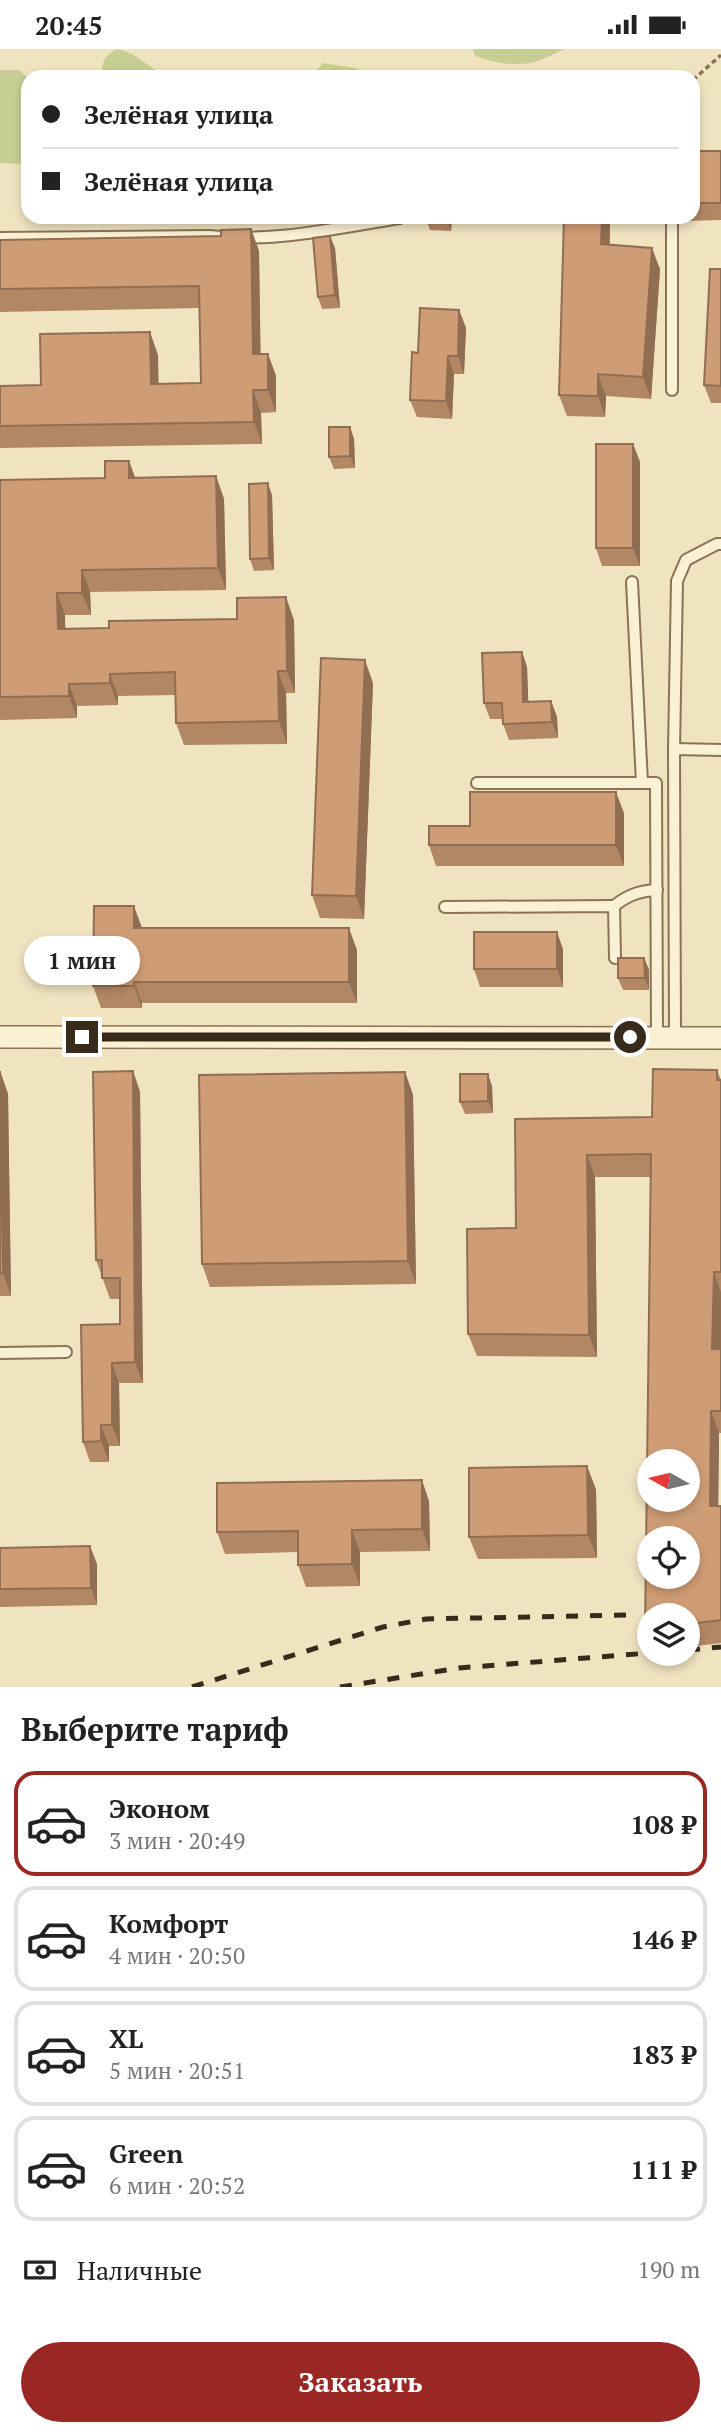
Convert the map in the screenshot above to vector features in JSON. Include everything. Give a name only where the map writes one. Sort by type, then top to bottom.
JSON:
[{"type":"street","points":[[0,1037],[721,1038]]},
{"type":"lane","points":[[0,238],[269,238],[349,224]]},
{"type":"lane","points":[[672,224],[672,390]]},
{"type":"lane","points":[[666,1037],[677,581],[686,560],[721,544]]},
{"type":"lane","points":[[632,582],[642,783]]},
{"type":"lane","points":[[674,749],[721,750]]},
{"type":"lane","points":[[477,783],[656,783],[657,890],[666,1037]]},
{"type":"lane","points":[[445,907],[614,907],[625,897],[639,891],[657,890]]},
{"type":"lane","points":[[614,907],[615,958]]},
{"type":"lane","points":[[0,1353],[66,1352]]},
{"type":"path","points":[[700,76],[721,55]]},
{"type":"green space","points":[[117,49],[124,51],[156,70],[102,70],[108,55]]},
{"type":"green space","points":[[473,49],[565,49],[533,62],[516,64],[475,56]]},
{"type":"green space","points":[[323,63],[359,70],[317,70]]},
{"type":"green space","points":[[0,70],[19,70],[21,164],[0,163]]},
{"type":"building","points":[[700,151],[721,151],[721,203],[700,203]]},
{"type":"building","points":[[564,224],[602,224],[601,244],[652,248],[643,377],[598,374],[598,396],[559,395]]},
{"type":"building","points":[[251,229],[253,354],[268,354],[268,390],[253,390],[254,422],[0,426],[0,386],[41,385],[40,334],[150,332],[151,384],[201,383],[199,286],[0,289],[0,240],[221,236],[221,230]]},
{"type":"building","points":[[330,236],[335,295],[318,297],[313,238]]},
{"type":"building","points":[[710,269],[721,269],[721,386],[704,385]]},
{"type":"building","points":[[420,308],[459,310],[458,356],[448,356],[446,401],[410,400],[412,352],[418,353]]},
{"type":"building","points":[[329,427],[350,427],[350,456],[329,457]]},
{"type":"building","points":[[596,444],[633,444],[633,548],[596,548]]},
{"type":"building","points":[[105,461],[129,461],[129,478],[216,476],[218,568],[82,570],[82,593],[57,593],[58,629],[109,628],[109,621],[237,619],[237,598],[286,597],[287,671],[278,671],[279,721],[176,723],[175,672],[110,674],[110,683],[69,684],[69,696],[0,697],[0,480],[105,478]]},
{"type":"building","points":[[268,483],[269,558],[250,559],[249,484]]},
{"type":"building","points":[[522,652],[523,702],[551,701],[552,722],[503,724],[502,703],[484,703],[482,653]]},
{"type":"building","points":[[321,658],[365,660],[356,896],[312,895]]},
{"type":"building","points":[[470,792],[616,792],[616,845],[429,845],[429,826],[470,826]]},
{"type":"building","points":[[94,906],[134,906],[134,928],[349,928],[349,982],[134,982],[134,986],[93,986]]},
{"type":"building","points":[[474,932],[557,932],[557,969],[474,969]]},
{"type":"building","points":[[618,958],[644,958],[645,978],[618,978]]},
{"type":"building","points":[[653,1069],[717,1070],[717,1080],[721,1080],[721,1272],[714,1272],[712,1349],[721,1349],[721,1411],[711,1411],[710,1506],[721,1506],[721,1620],[700,1623],[700,1603],[645,1603],[645,1589],[700,1589],[700,1526],[646,1526],[646,1512],[700,1512],[700,1449],[647,1449],[651,1154],[587,1155],[589,1335],[468,1334],[467,1229],[516,1228],[515,1119],[652,1117]]},
{"type":"building","points":[[0,1071],[3,1273],[0,1273]]},
{"type":"building","points":[[133,1071],[135,1362],[112,1363],[112,1425],[101,1425],[101,1441],[83,1442],[81,1325],[120,1324],[120,1278],[102,1278],[102,1260],[96,1260],[93,1072]]},
{"type":"building","points":[[405,1072],[408,1261],[202,1264],[199,1075]]},
{"type":"building","points":[[460,1074],[488,1074],[488,1101],[460,1102]]},
{"type":"building","points":[[587,1466],[588,1535],[469,1537],[469,1468]]},
{"type":"building","points":[[422,1480],[422,1529],[352,1530],[352,1564],[298,1565],[298,1531],[217,1532],[217,1483]]},
{"type":"building","points":[[90,1546],[91,1588],[0,1589],[0,1548]]},
{"type":"railway","points":[[192,1687],[383,1627],[426,1619],[626,1615]]},
{"type":"railway","points":[[700,1649],[721,1647]]},
{"type":"railway","points":[[340,1687],[459,1668],[637,1654]]},
{"type":"route","points":[[82,1037],[630,1037]]}]
